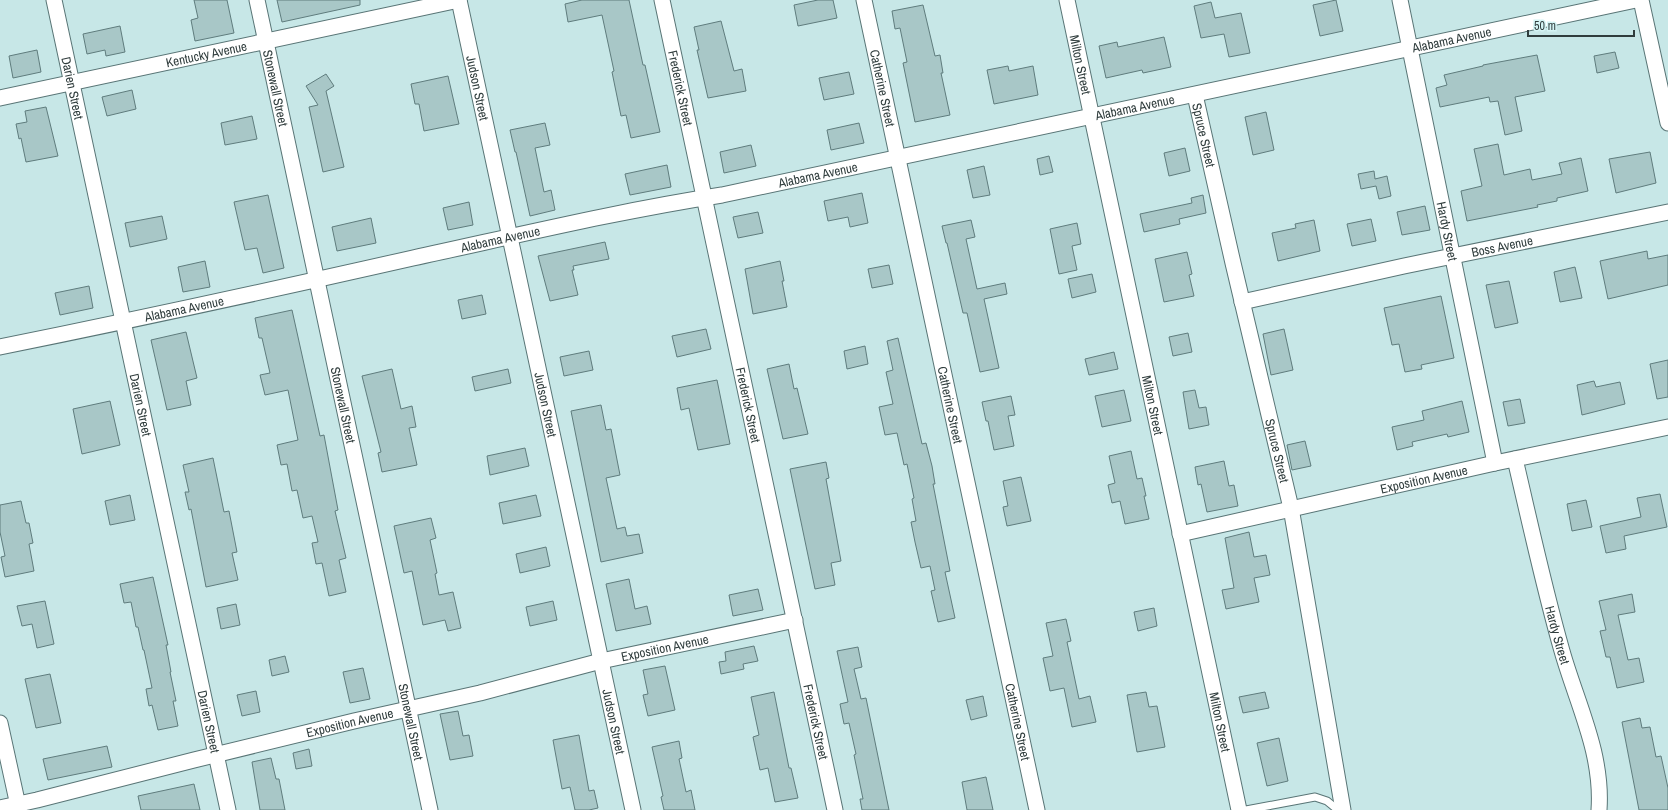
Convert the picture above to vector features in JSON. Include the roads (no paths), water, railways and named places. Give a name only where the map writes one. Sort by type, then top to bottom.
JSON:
[{"type":"street","name":"Darien Street","points":[[54,0],[228,810]]},
{"type":"street","name":"Stonewall Street","points":[[257,0],[430,810]]},
{"type":"street","name":"Kentucky Avenue","points":[[0,98],[459,0]]},
{"type":"street","name":"Judson Street","points":[[459,0],[633,810]]},
{"type":"street","name":"Frederick Street","points":[[662,0],[835,810]]},
{"type":"street","name":"Catherine Street","points":[[864,0],[1037,810]]},
{"type":"street","name":"Milton Street","points":[[1067,0],[1239,810]]},
{"type":"street","name":"Hardy Street","points":[[1400,0],[1495,463]]},
{"type":"street","name":"Alabama Avenue","points":[[0,347],[123,322],[510,237],[898,158],[1636,0]]},
{"type":"street","points":[[1641,0],[1668,123]]},
{"type":"street","name":"Spruce Street","points":[[1195,95],[1291,508],[1343,810]]},
{"type":"street","name":"Boss Avenue","points":[[1242,302],[1453,256],[1668,212]]},
{"type":"street","name":"Exposition Avenue","points":[[1180,534],[1495,463],[1668,427]]},
{"type":"street","name":"Hardy Street","points":[[1515,459],[1562,652],[1595,751],[1599,788],[1599,810]]},
{"type":"street","name":"Exposition Avenue","points":[[0,808],[18,807],[216,756],[480,693],[601,661],[795,620]]},
{"type":"street","points":[[0,723],[18,807]]},
{"type":"lane","points":[[1246,810],[1315,797],[1327,801],[1338,810]]}]
